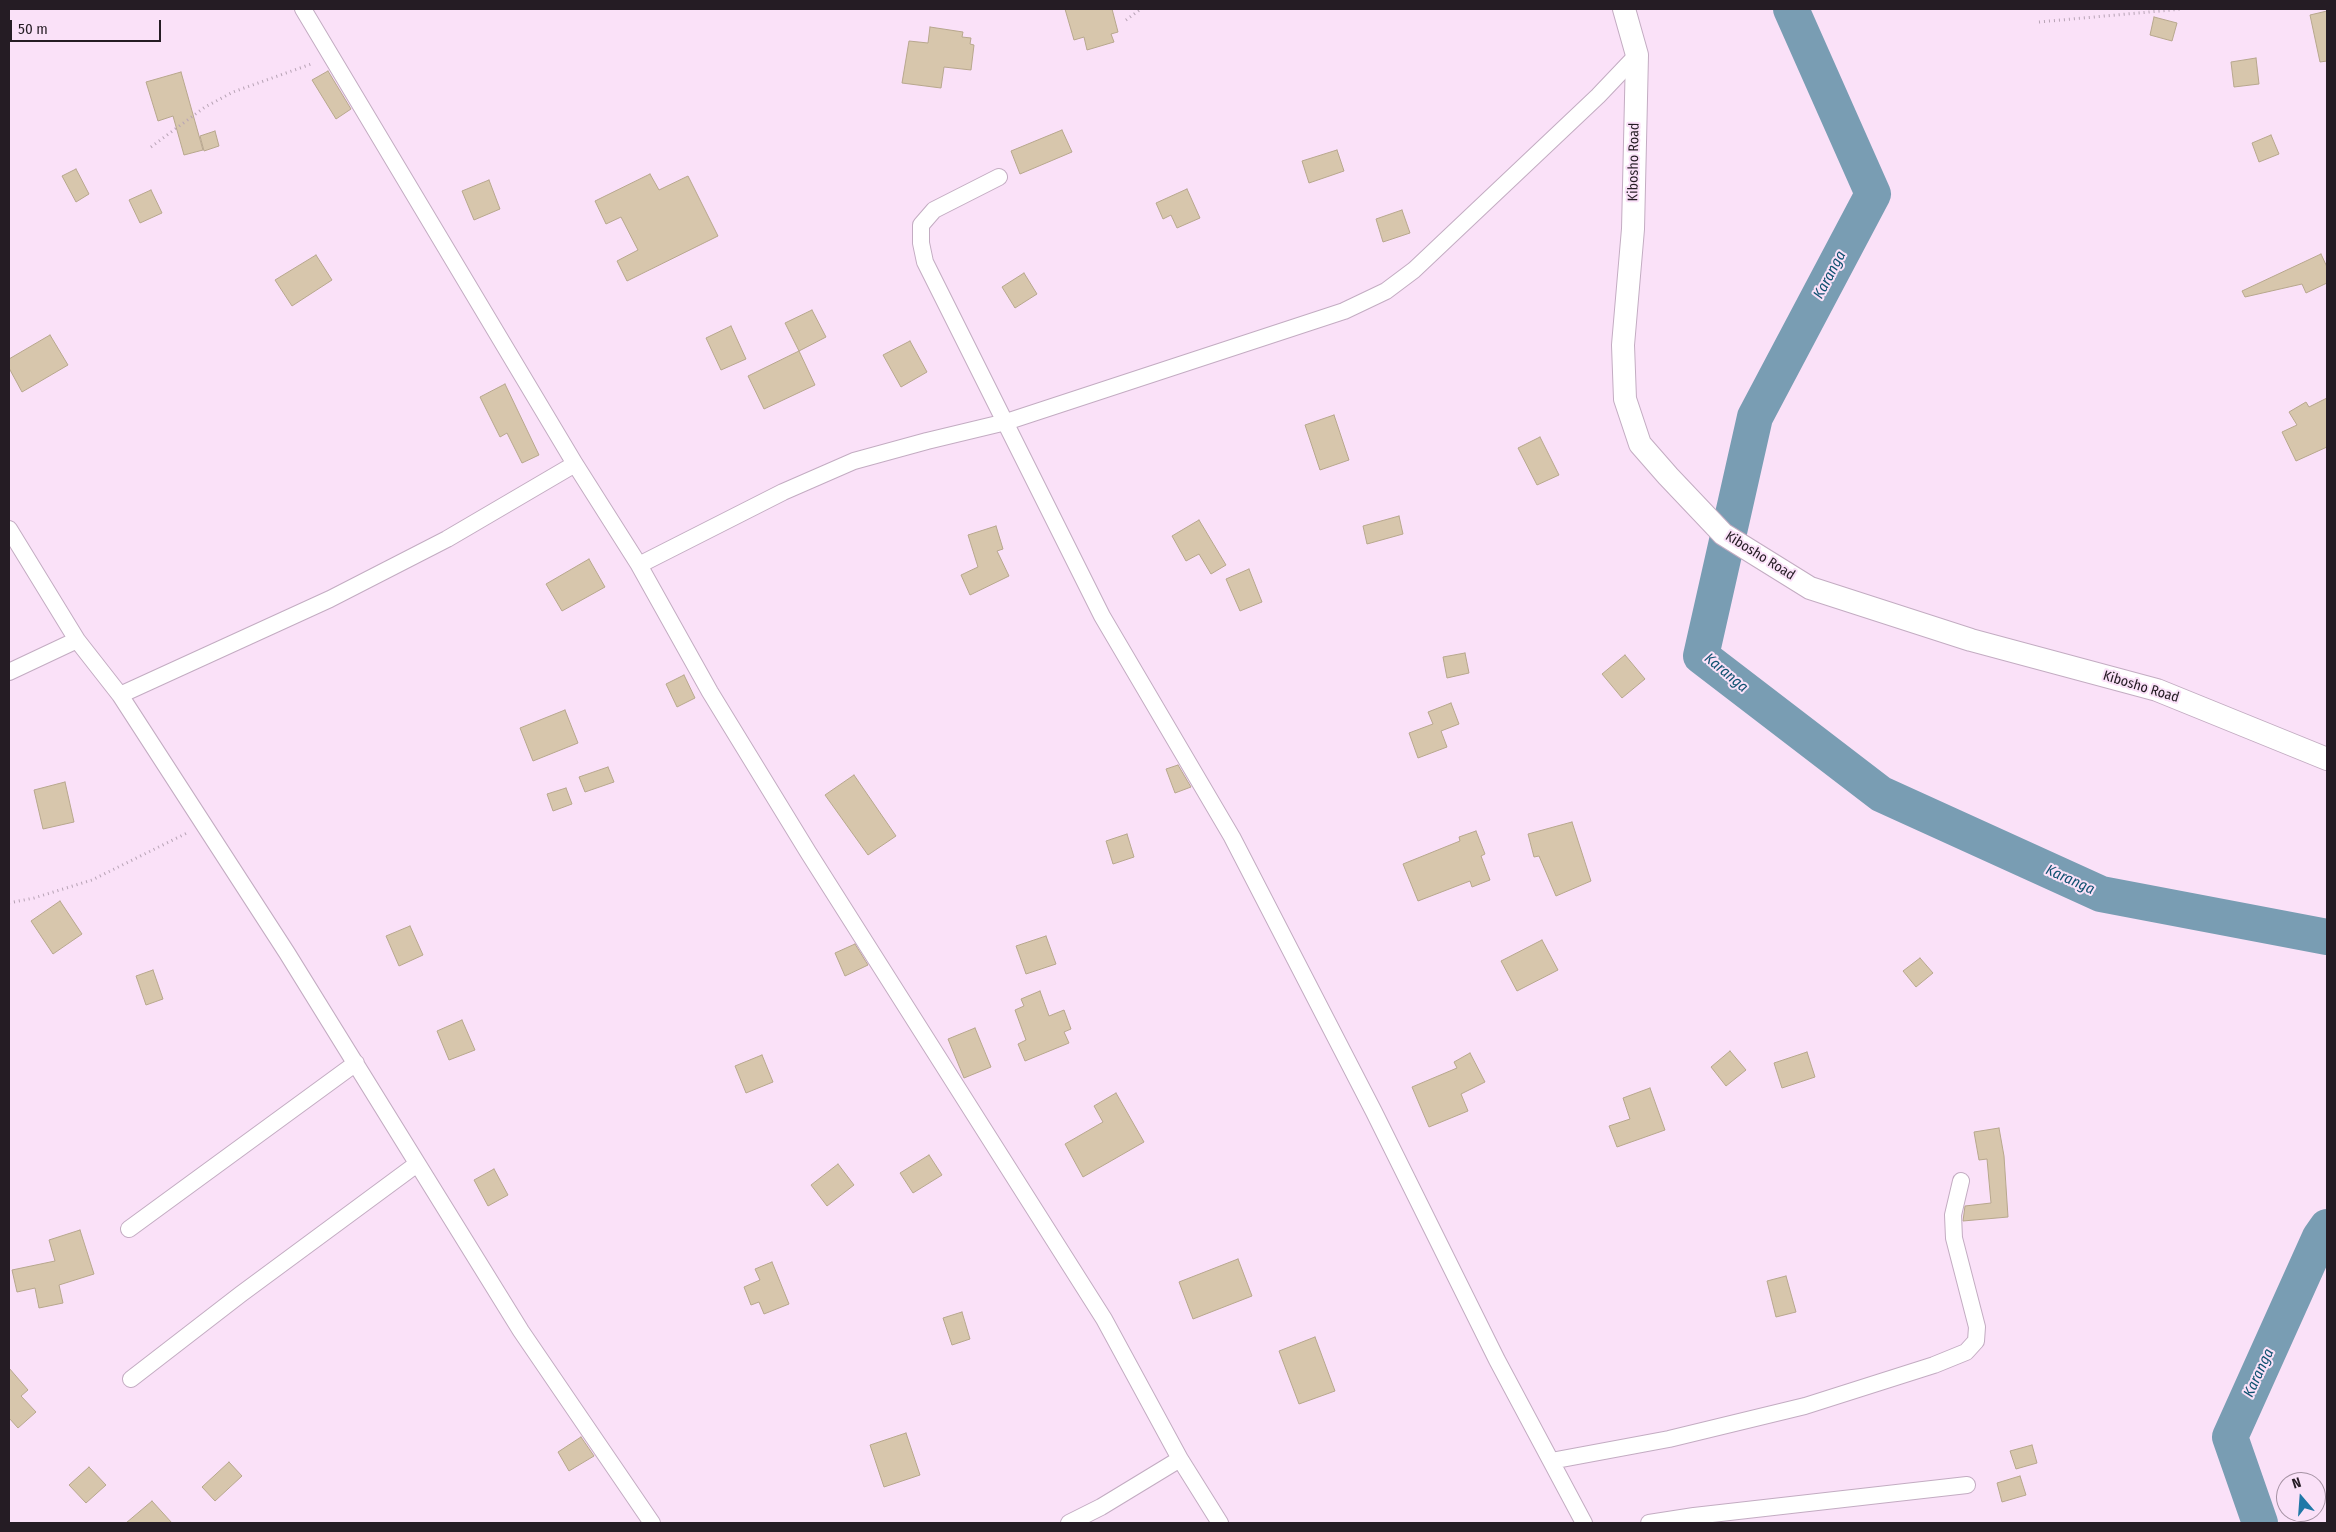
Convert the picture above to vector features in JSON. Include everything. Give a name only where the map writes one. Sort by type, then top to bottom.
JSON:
[{"type":"main road","name":"Kibosho Road","points":[[1624,9],[1636,55],[1633,229],[1623,345],[1625,399],[1640,444],[1668,476],[1723,534],[1810,588],[1972,640],[2157,690],[2327,759]]},
{"type":"street","points":[[303,9],[575,464],[639,565],[710,692],[808,852],[1104,1319],[1180,1459],[1220,1523]]},
{"type":"street","points":[[639,565],[783,492],[854,461],[1006,422],[1111,386],[1207,357],[1336,314],[1386,292],[1414,270],[1598,96],[1636,55]]},
{"type":"street","points":[[999,177],[934,210],[921,225],[920,244],[926,262],[1102,616],[1232,837],[1374,1112],[1497,1360],[1584,1523]]},
{"type":"street","points":[[120,695],[330,599],[447,539],[575,464]]},
{"type":"street","points":[[9,528],[77,640],[120,695],[287,953],[521,1331],[652,1523]]},
{"type":"street","points":[[9,672],[77,640]]},
{"type":"street","points":[[129,1229],[356,1063]]},
{"type":"street","points":[[130,1379],[417,1164]]},
{"type":"street","points":[[1551,1461],[1669,1439],[1805,1406],[1934,1365],[1966,1352],[1976,1340],[1977,1327],[1954,1238],[1953,1215],[1961,1181]]},
{"type":"street","points":[[1069,1523],[1101,1507],[1180,1459]]},
{"type":"street","points":[[1649,1523],[1967,1485]]},
{"type":"path","points":[[1126,20],[1141,9]]},
{"type":"path","points":[[2039,22],[2182,9]]},
{"type":"path","points":[[151,147],[205,107],[233,92],[331,57]]},
{"type":"path","points":[[9,903],[34,898],[92,880],[203,825]]},
{"type":"building","points":[[1065,9],[1112,9],[1118,32],[1111,34],[1114,42],[1087,50],[1084,37],[1074,40]]},
{"type":"building","points":[[2327,11],[2327,61],[2320,62],[2310,15]]},
{"type":"building","points":[[2154,17],[2177,23],[2172,41],[2150,35]]},
{"type":"building","points":[[930,27],[963,32],[962,37],[971,38],[970,44],[974,45],[971,70],[944,67],[941,88],[902,83],[909,41],[928,43]]},
{"type":"building","points":[[2256,58],[2259,84],[2234,87],[2231,62]]},
{"type":"building","points":[[328,71],[351,109],[336,119],[312,80]]},
{"type":"building","points":[[181,72],[203,150],[184,155],[173,116],[158,121],[146,82]]},
{"type":"building","points":[[1062,130],[1072,152],[1020,174],[1011,151]]},
{"type":"building","points":[[215,131],[219,146],[204,151],[200,136]]},
{"type":"building","points":[[2271,135],[2279,154],[2259,162],[2252,143]]},
{"type":"building","points":[[1337,150],[1344,171],[1309,183],[1302,161]]},
{"type":"building","points":[[76,169],[89,194],[76,202],[62,176]]},
{"type":"building","points":[[650,174],[659,190],[688,176],[718,236],[627,281],[617,261],[638,250],[621,217],[606,224],[595,201]]},
{"type":"building","points":[[489,180],[500,209],[474,220],[462,191]]},
{"type":"building","points":[[1187,189],[1200,218],[1177,228],[1171,215],[1163,219],[1156,203]]},
{"type":"building","points":[[151,190],[162,213],[140,223],[129,200]]},
{"type":"building","points":[[1402,210],[1410,233],[1383,242],[1376,219]]},
{"type":"building","points":[[2321,254],[2327,267],[2327,283],[2306,293],[2302,284],[2245,297],[2242,291]]},
{"type":"building","points":[[316,255],[332,280],[292,306],[275,280]]},
{"type":"building","points":[[1024,273],[1037,294],[1015,308],[1002,287]]},
{"type":"building","points":[[812,310],[826,337],[799,351],[785,323]]},
{"type":"building","points":[[731,326],[746,359],[721,370],[706,338]]},
{"type":"building","points":[[50,335],[68,365],[22,392],[9,368],[9,359]]},
{"type":"building","points":[[910,341],[927,372],[901,387],[883,355]]},
{"type":"building","points":[[799,351],[815,385],[764,409],[748,376]]},
{"type":"building","points":[[505,384],[539,455],[522,463],[507,433],[500,437],[480,397]]},
{"type":"building","points":[[2327,398],[2327,447],[2296,461],[2282,432],[2297,425],[2289,412],[2306,402],[2309,407]]},
{"type":"building","points":[[1334,415],[1349,460],[1320,470],[1305,425]]},
{"type":"building","points":[[1540,437],[1559,475],[1537,485],[1518,448]]},
{"type":"building","points":[[1399,516],[1403,534],[1367,544],[1363,526]]},
{"type":"building","points":[[1199,520],[1226,565],[1211,574],[1199,554],[1186,561],[1172,536]]},
{"type":"building","points":[[996,526],[1003,549],[997,551],[1009,576],[970,595],[961,575],[978,567],[968,535]]},
{"type":"building","points":[[589,559],[605,587],[562,611],[546,584]]},
{"type":"building","points":[[1249,569],[1262,602],[1240,611],[1226,579]]},
{"type":"building","points":[[1465,653],[1469,673],[1447,678],[1443,657]]},
{"type":"building","points":[[1625,655],[1645,679],[1622,698],[1602,674]]},
{"type":"building","points":[[684,675],[695,698],[677,707],[666,684]]},
{"type":"building","points":[[1451,703],[1459,724],[1441,731],[1447,747],[1418,758],[1409,733],[1433,724],[1428,712]]},
{"type":"building","points":[[565,710],[578,743],[533,761],[520,728]]},
{"type":"building","points":[[1178,765],[1191,787],[1175,793],[1166,769]]},
{"type":"building","points":[[608,767],[614,782],[585,792],[579,777]]},
{"type":"building","points":[[854,775],[896,836],[868,855],[825,795]]},
{"type":"building","points":[[65,782],[74,822],[43,829],[34,790]]},
{"type":"building","points":[[566,788],[572,804],[553,811],[547,794]]},
{"type":"building","points":[[1572,822],[1591,881],[1556,896],[1539,856],[1534,857],[1528,834]]},
{"type":"building","points":[[1476,831],[1485,854],[1481,856],[1490,880],[1472,887],[1470,881],[1418,901],[1403,864],[1460,841],[1459,837]]},
{"type":"building","points":[[1127,834],[1134,857],[1113,864],[1106,841]]},
{"type":"building","points":[[60,901],[82,934],[53,954],[31,921]]},
{"type":"building","points":[[410,926],[423,955],[399,966],[386,936]]},
{"type":"building","points":[[1046,936],[1056,964],[1026,974],[1016,946]]},
{"type":"building","points":[[1542,940],[1558,970],[1517,991],[1501,961]]},
{"type":"building","points":[[855,944],[868,965],[845,976],[835,953]]},
{"type":"building","points":[[1920,958],[1933,973],[1916,987],[1903,971]]},
{"type":"building","points":[[153,970],[163,999],[146,1005],[136,976]]},
{"type":"building","points":[[1040,991],[1049,1016],[1064,1010],[1071,1029],[1064,1032],[1069,1043],[1025,1061],[1018,1044],[1026,1040],[1015,1010],[1024,1006],[1021,999]]},
{"type":"building","points":[[462,1020],[475,1050],[449,1060],[437,1031]]},
{"type":"building","points":[[975,1028],[991,1067],[964,1078],[948,1039]]},
{"type":"building","points":[[1730,1051],[1746,1070],[1726,1086],[1711,1067]]},
{"type":"building","points":[[1807,1052],[1815,1077],[1782,1088],[1774,1063]]},
{"type":"building","points":[[1470,1053],[1485,1082],[1461,1094],[1468,1111],[1429,1127],[1412,1087],[1457,1068],[1454,1062]]},
{"type":"building","points":[[762,1055],[773,1082],[746,1093],[735,1066]]},
{"type":"building","points":[[1650,1088],[1665,1130],[1617,1147],[1609,1126],[1630,1119],[1623,1098]]},
{"type":"building","points":[[1116,1093],[1144,1142],[1083,1177],[1065,1144],[1103,1122],[1094,1106]]},
{"type":"building","points":[[1999,1128],[2004,1156],[2008,1217],[1963,1221],[1965,1206],[1991,1203],[1987,1159],[1979,1160],[1974,1132]]},
{"type":"building","points":[[929,1155],[942,1175],[913,1193],[900,1173]]},
{"type":"building","points":[[838,1164],[854,1185],[827,1206],[811,1185]]},
{"type":"building","points":[[494,1169],[508,1195],[488,1206],[474,1180]]},
{"type":"building","points":[[80,1230],[94,1274],[59,1285],[63,1303],[39,1308],[35,1288],[17,1292],[12,1270],[55,1261],[49,1240]]},
{"type":"building","points":[[1238,1259],[1252,1296],[1193,1319],[1179,1282]]},
{"type":"building","points":[[772,1262],[789,1304],[764,1314],[759,1302],[751,1305],[744,1287],[760,1280],[755,1269]]},
{"type":"building","points":[[1786,1276],[1796,1312],[1776,1317],[1767,1281]]},
{"type":"building","points":[[962,1312],[970,1339],[952,1345],[943,1318]]},
{"type":"building","points":[[1315,1337],[1335,1391],[1299,1404],[1279,1351]]},
{"type":"building","points":[[9,1368],[28,1390],[21,1396],[36,1412],[18,1428],[9,1418]]},
{"type":"building","points":[[906,1433],[920,1475],[884,1487],[870,1445]]},
{"type":"building","points":[[581,1437],[594,1456],[569,1471],[558,1452]]},
{"type":"building","points":[[2032,1445],[2037,1463],[2016,1469],[2010,1451]]},
{"type":"building","points":[[229,1462],[242,1476],[215,1501],[202,1487]]},
{"type":"building","points":[[89,1467],[106,1485],[86,1503],[69,1485]]},
{"type":"building","points":[[2020,1476],[2026,1495],[2002,1502],[1997,1483]]},
{"type":"building","points":[[152,1501],[172,1523],[126,1523]]},
{"type":"waterway","name":"Karanga","points":[[1791,9],[1873,194],[1755,417],[1701,656],[1881,794],[2101,894],[2327,937]]},
{"type":"waterway","name":"Karanga","points":[[2260,1523],[2230,1437],[2320,1237],[2327,1227]]}]
